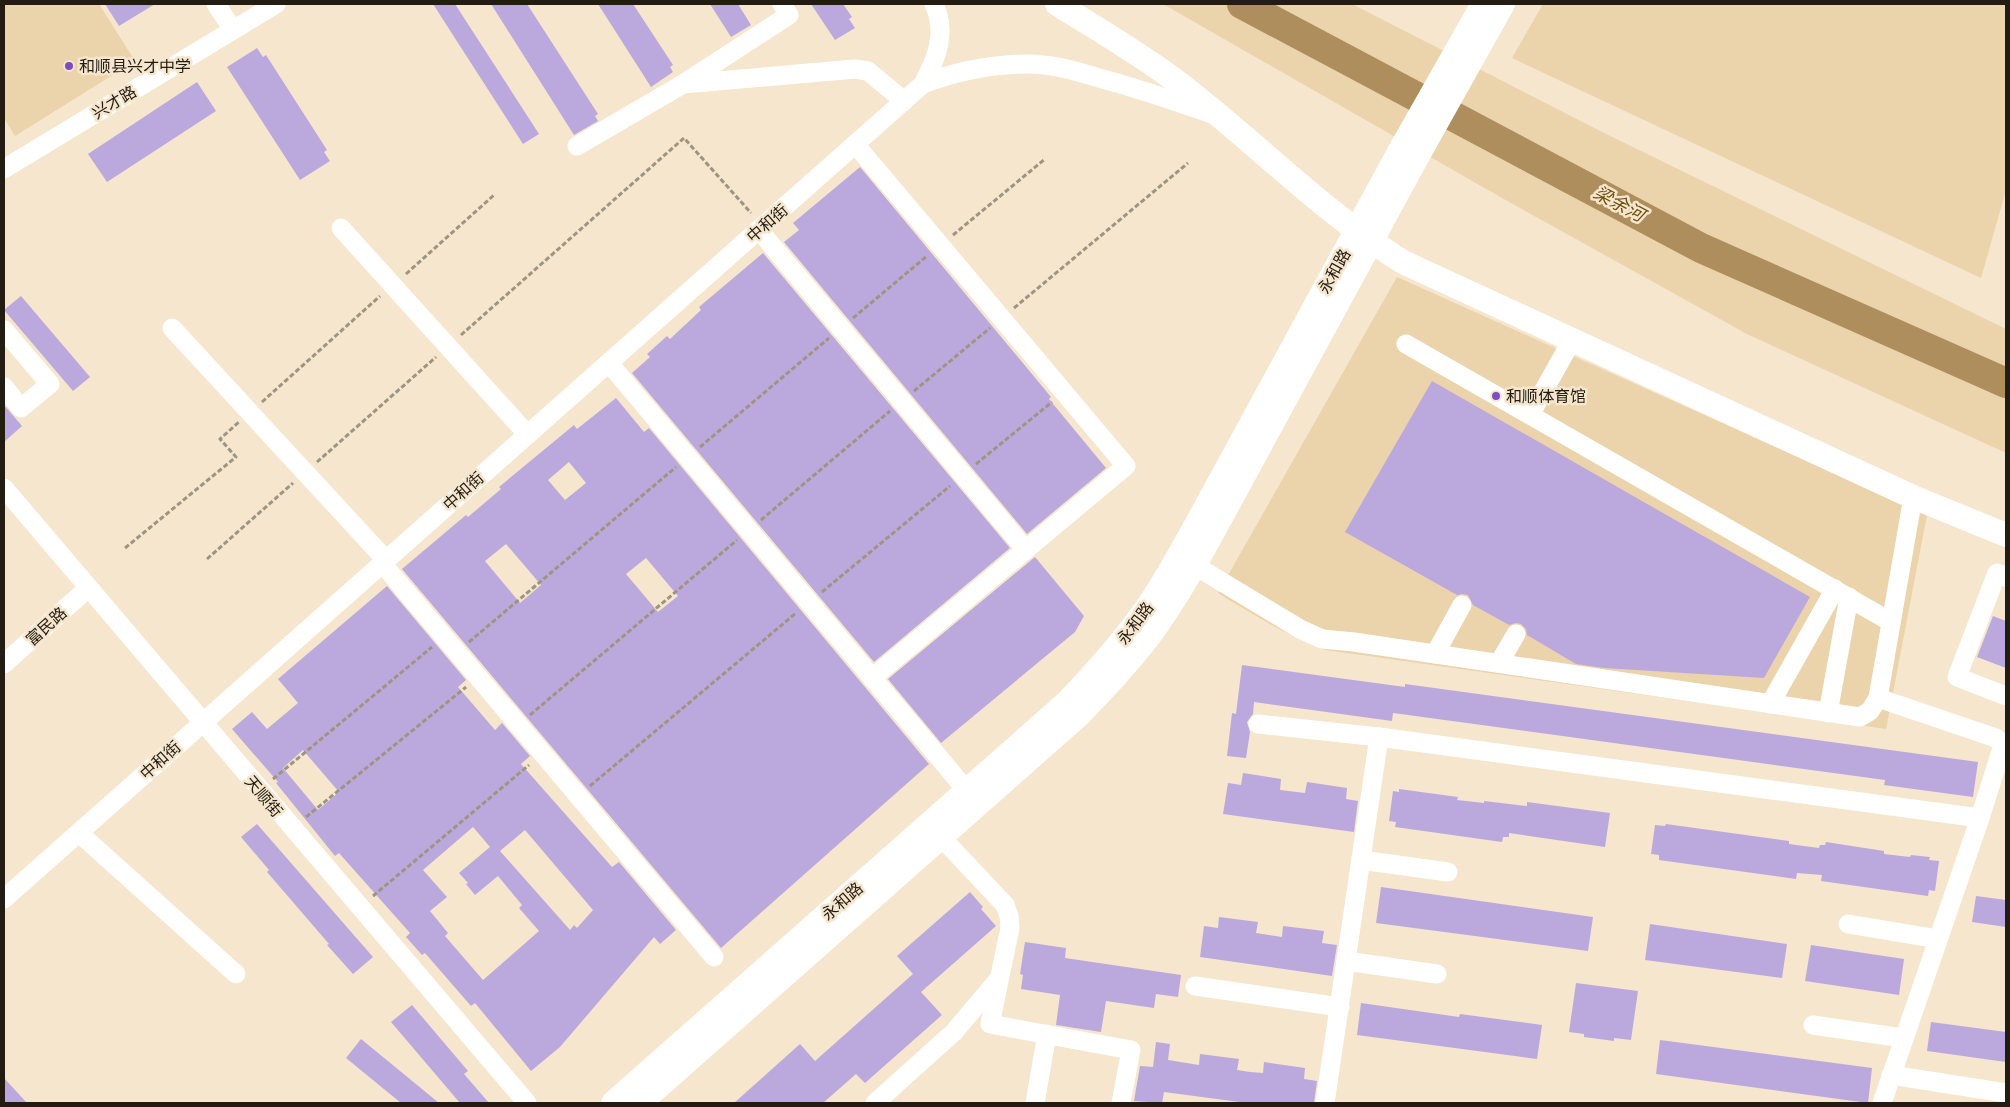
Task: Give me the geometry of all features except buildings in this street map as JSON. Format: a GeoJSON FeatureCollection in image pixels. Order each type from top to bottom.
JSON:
{"type":"FeatureCollection","features":[{"type":"Feature","properties":{"kind":"main road"},"geometry":{"type":"LineString","coordinates":[[1057,4],[1171,77],[1320,202],[1364,236],[1403,262],[1913,497],[2006,534]]}},
{"type":"Feature","properties":{"kind":"main road","name":"永和路"},"geometry":{"type":"LineString","coordinates":[[1468,47],[1482,4]]}},
{"type":"Feature","properties":{"kind":"main road","name":"永和路"},"geometry":{"type":"LineString","coordinates":[[640,1103],[1035,755],[1097,697],[1149,635],[1194,565],[1364,236],[1468,47],[1503,4]]}},
{"type":"Feature","properties":{"kind":"main road","name":"永和路"},"geometry":{"type":"LineString","coordinates":[[613,1103],[1066,703],[1113,652],[1151,602],[1364,236]]}},
{"type":"Feature","properties":{"kind":"street"},"geometry":{"type":"LineString","coordinates":[[216,4],[233,30]]}},
{"type":"Feature","properties":{"kind":"street","name":"兴才路"},"geometry":{"type":"LineString","coordinates":[[4,169],[276,4]]}},
{"type":"Feature","properties":{"kind":"street"},"geometry":{"type":"LineString","coordinates":[[577,146],[683,84],[789,14],[782,4]]}},
{"type":"Feature","properties":{"kind":"street"},"geometry":{"type":"LineString","coordinates":[[923,84],[935,63],[940,43],[940,24],[934,4]]}},
{"type":"Feature","properties":{"kind":"street"},"geometry":{"type":"LineString","coordinates":[[923,84],[953,73],[999,66],[1029,64],[1082,73],[1218,116]]}},
{"type":"Feature","properties":{"kind":"street"},"geometry":{"type":"LineString","coordinates":[[683,84],[856,69],[868,71],[904,101]]}},
{"type":"Feature","properties":{"kind":"street","name":"中和街"},"geometry":{"type":"LineString","coordinates":[[4,899],[923,84]]}},
{"type":"Feature","properties":{"kind":"street"},"geometry":{"type":"LineString","coordinates":[[855,144],[1126,466],[872,678]]}},
{"type":"Feature","properties":{"kind":"street"},"geometry":{"type":"LineString","coordinates":[[341,228],[528,434]]}},
{"type":"Feature","properties":{"kind":"street"},"geometry":{"type":"LineString","coordinates":[[761,228],[841,328],[1026,550]]}},
{"type":"Feature","properties":{"kind":"street"},"geometry":{"type":"LineString","coordinates":[[172,328],[305,472],[384,562],[444,637],[714,957]]}},
{"type":"Feature","properties":{"kind":"street"},"geometry":{"type":"LineString","coordinates":[[4,330],[50,384],[22,408],[4,387]]}},
{"type":"Feature","properties":{"kind":"street"},"geometry":{"type":"LineString","coordinates":[[1530,415],[1572,340]]}},
{"type":"Feature","properties":{"kind":"street"},"geometry":{"type":"LineString","coordinates":[[1406,344],[1891,622]]}},
{"type":"Feature","properties":{"kind":"street"},"geometry":{"type":"LineString","coordinates":[[609,363],[967,791]]}},
{"type":"Feature","properties":{"kind":"street","name":"天顺街"},"geometry":{"type":"LineString","coordinates":[[4,488],[292,829],[527,1103]]}},
{"type":"Feature","properties":{"kind":"street"},"geometry":{"type":"LineString","coordinates":[[1194,565],[1300,629],[1322,639],[1499,663],[1860,717],[1870,711],[1878,698],[1913,497]]}},
{"type":"Feature","properties":{"kind":"street"},"geometry":{"type":"LineString","coordinates":[[2006,577],[1997,573],[1957,677],[2006,696]]}},
{"type":"Feature","properties":{"kind":"street","name":"富民路"},"geometry":{"type":"LineString","coordinates":[[4,664],[88,588]]}},
{"type":"Feature","properties":{"kind":"street"},"geometry":{"type":"LineString","coordinates":[[1770,704],[1842,593]]}},
{"type":"Feature","properties":{"kind":"street"},"geometry":{"type":"LineString","coordinates":[[1828,713],[1842,593]]}},
{"type":"Feature","properties":{"kind":"street"},"geometry":{"type":"LineString","coordinates":[[1434,654],[1462,605]]}},
{"type":"Feature","properties":{"kind":"street"},"geometry":{"type":"LineString","coordinates":[[1499,663],[1516,634]]}},
{"type":"Feature","properties":{"kind":"street"},"geometry":{"type":"LineString","coordinates":[[1878,698],[1996,738],[2003,745],[1980,818],[1882,1103]]}},
{"type":"Feature","properties":{"kind":"street"},"geometry":{"type":"LineString","coordinates":[[1258,724],[1379,737],[1980,818]]}},
{"type":"Feature","properties":{"kind":"street"},"geometry":{"type":"LineString","coordinates":[[1326,1103],[1379,737]]}},
{"type":"Feature","properties":{"kind":"street"},"geometry":{"type":"LineString","coordinates":[[78,832],[236,974]]}},
{"type":"Feature","properties":{"kind":"street"},"geometry":{"type":"LineString","coordinates":[[942,838],[1005,905],[1009,916],[1010,928],[990,1024],[1130,1050],[1122,1103]]}},
{"type":"Feature","properties":{"kind":"street"},"geometry":{"type":"LineString","coordinates":[[1361,860],[1448,872]]}},
{"type":"Feature","properties":{"kind":"street"},"geometry":{"type":"LineString","coordinates":[[1848,924],[1938,938]]}},
{"type":"Feature","properties":{"kind":"street"},"geometry":{"type":"LineString","coordinates":[[1346,962],[1437,974]]}},
{"type":"Feature","properties":{"kind":"street"},"geometry":{"type":"LineString","coordinates":[[875,1103],[954,1032],[1000,978]]}},
{"type":"Feature","properties":{"kind":"street"},"geometry":{"type":"LineString","coordinates":[[1195,986],[1340,1007]]}},
{"type":"Feature","properties":{"kind":"street"},"geometry":{"type":"LineString","coordinates":[[1813,1025],[1903,1038]]}},
{"type":"Feature","properties":{"kind":"street"},"geometry":{"type":"LineString","coordinates":[[1035,1103],[1047,1034]]}},
{"type":"Feature","properties":{"kind":"street"},"geometry":{"type":"LineString","coordinates":[[1891,1075],[2006,1093]]}},
{"type":"Feature","properties":{"kind":"path"},"geometry":{"type":"LineString","coordinates":[[207,559],[684,138],[761,228]]}},
{"type":"Feature","properties":{"kind":"path"},"geometry":{"type":"LineString","coordinates":[[457,652],[1045,158]]}},
{"type":"Feature","properties":{"kind":"path"},"geometry":{"type":"LineString","coordinates":[[518,725],[1188,162]]}},
{"type":"Feature","properties":{"kind":"path"},"geometry":{"type":"LineString","coordinates":[[125,548],[236,457],[220,438],[494,195]]}},
{"type":"Feature","properties":{"kind":"path"},"geometry":{"type":"LineString","coordinates":[[578,796],[809,602],[1064,392]]}},
{"type":"Feature","properties":{"kind":"path"},"geometry":{"type":"LineString","coordinates":[[259,790],[444,637]]}},
{"type":"Feature","properties":{"kind":"path"},"geometry":{"type":"LineString","coordinates":[[292,829],[478,677]]}},
{"type":"Feature","properties":{"kind":"path"},"geometry":{"type":"LineString","coordinates":[[359,907],[542,754]]}},
{"type":"Feature","properties":{"kind":"shaded area","name":"和顺县兴才中学"},"geometry":{"type":"Polygon","coordinates":[[[4,4],[99,4],[135,61],[15,136],[4,118],[4,4]]]}},
{"type":"Feature","properties":{"kind":"shaded area"},"geometry":{"type":"Polygon","coordinates":[[[1163,4],[1352,4],[1602,132],[2006,329],[2006,453],[1747,334],[1502,198],[1163,4]]]}},
{"type":"Feature","properties":{"kind":"shaded area"},"geometry":{"type":"Polygon","coordinates":[[[1543,4],[2006,4],[2006,190],[1981,278],[1512,58],[1543,4]]]}},
{"type":"Feature","properties":{"kind":"shaded area","name":"和顺体育馆"},"geometry":{"type":"Polygon","coordinates":[[[1397,277],[1927,515],[1886,729],[1326,650],[1257,617],[1218,593],[1397,277]]]}},
{"type":"Feature","properties":{"kind":"waterway","name":"梁余河"},"geometry":{"type":"LineString","coordinates":[[1242,4],[1701,248],[2006,383]]}},
{"type":"Feature","properties":{"kind":"place","name":"和顺县兴才中学"},"geometry":{"type":"Point","coordinates":[69,66]}},
{"type":"Feature","properties":{"kind":"place","name":"和顺体育馆"},"geometry":{"type":"Point","coordinates":[1496,396]}}]}
